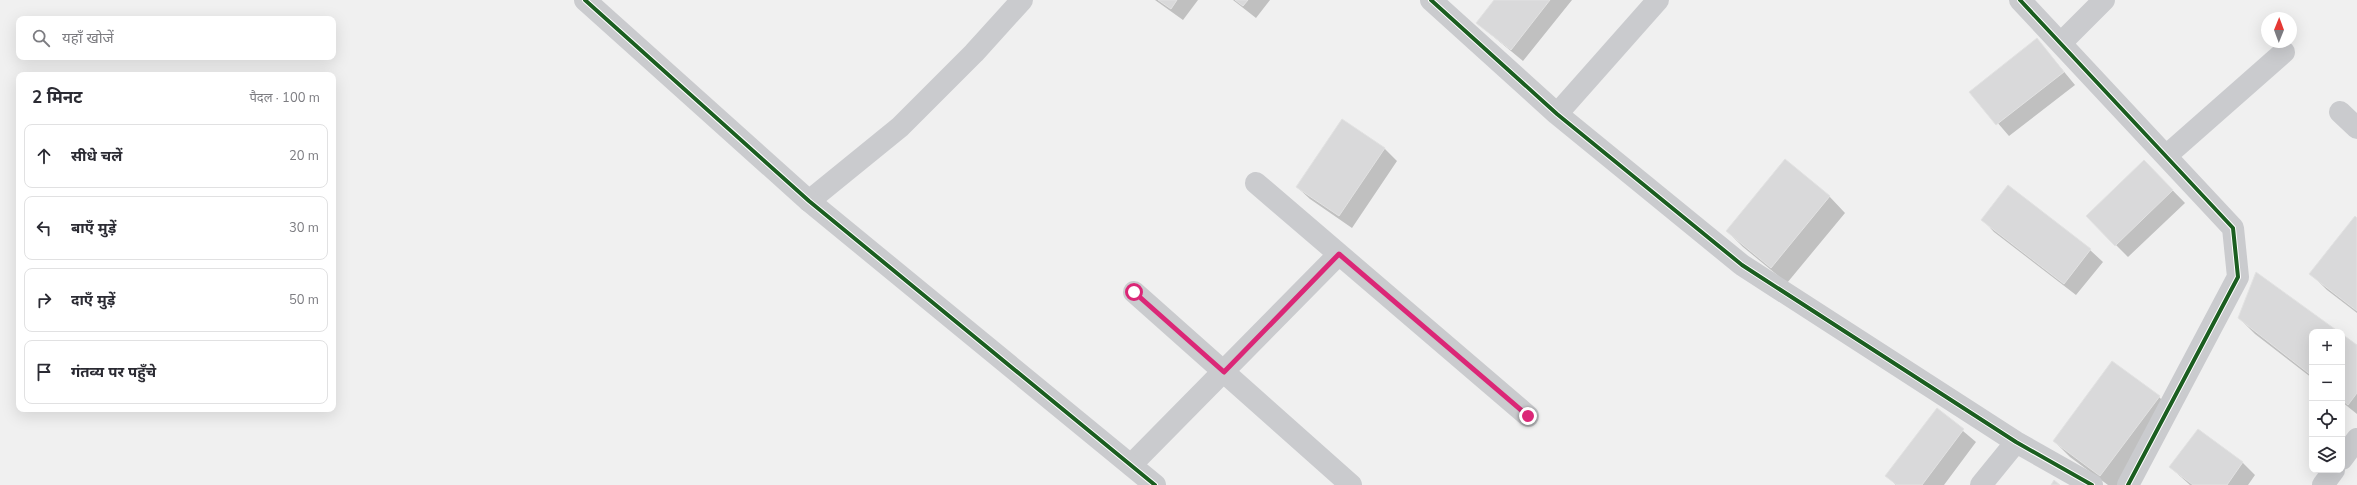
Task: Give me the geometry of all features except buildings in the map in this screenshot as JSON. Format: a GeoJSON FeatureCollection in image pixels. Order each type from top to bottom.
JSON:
{"type":"FeatureCollection","features":[{"type":"Feature","properties":{"kind":"street"},"geometry":{"type":"LineString","coordinates":[[585,0],[809,201],[1155,485]]}},
{"type":"Feature","properties":{"kind":"street"},"geometry":{"type":"LineString","coordinates":[[809,201],[900,127],[974,53],[1022,0]]}},
{"type":"Feature","properties":{"kind":"street"},"geometry":{"type":"LineString","coordinates":[[1431,0],[1557,114],[1742,265],[2016,442],[2092,485]]}},
{"type":"Feature","properties":{"kind":"street"},"geometry":{"type":"LineString","coordinates":[[1557,114],[1658,0]]}},
{"type":"Feature","properties":{"kind":"street"},"geometry":{"type":"LineString","coordinates":[[2020,0],[2233,228],[2238,276],[2128,485]]}},
{"type":"Feature","properties":{"kind":"street"},"geometry":{"type":"LineString","coordinates":[[2061,43],[2104,0]]}},
{"type":"Feature","properties":{"kind":"street"},"geometry":{"type":"LineString","coordinates":[[2166,156],[2284,52]]}},
{"type":"Feature","properties":{"kind":"street"},"geometry":{"type":"LineString","coordinates":[[2340,112],[2357,128]]}},
{"type":"Feature","properties":{"kind":"street"},"geometry":{"type":"LineString","coordinates":[[1256,184],[1528,416]]}},
{"type":"Feature","properties":{"kind":"street"},"geometry":{"type":"LineString","coordinates":[[1131,466],[1339,254]]}},
{"type":"Feature","properties":{"kind":"street"},"geometry":{"type":"LineString","coordinates":[[1134,292],[1351,485]]}},
{"type":"Feature","properties":{"kind":"street"},"geometry":{"type":"LineString","coordinates":[[2345,455],[2357,439]]}},
{"type":"Feature","properties":{"kind":"street"},"geometry":{"type":"LineString","coordinates":[[1981,485],[2016,442]]}},
{"type":"Feature","properties":{"kind":"street"},"geometry":{"type":"LineString","coordinates":[[2323,485],[2332,473]]}},
{"type":"Feature","properties":{"kind":"cycle path"},"geometry":{"type":"LineString","coordinates":[[585,0],[809,201],[1155,485]]}},
{"type":"Feature","properties":{"kind":"cycle path"},"geometry":{"type":"LineString","coordinates":[[1431,0],[1557,114],[1742,265],[2016,442],[2092,485]]}},
{"type":"Feature","properties":{"kind":"cycle path"},"geometry":{"type":"LineString","coordinates":[[2020,0],[2233,228],[2238,277],[2128,485]]}},
{"type":"Feature","properties":{"kind":"route"},"geometry":{"type":"LineString","coordinates":[[1134,292],[1224,372],[1339,254],[1528,416]]}}]}
